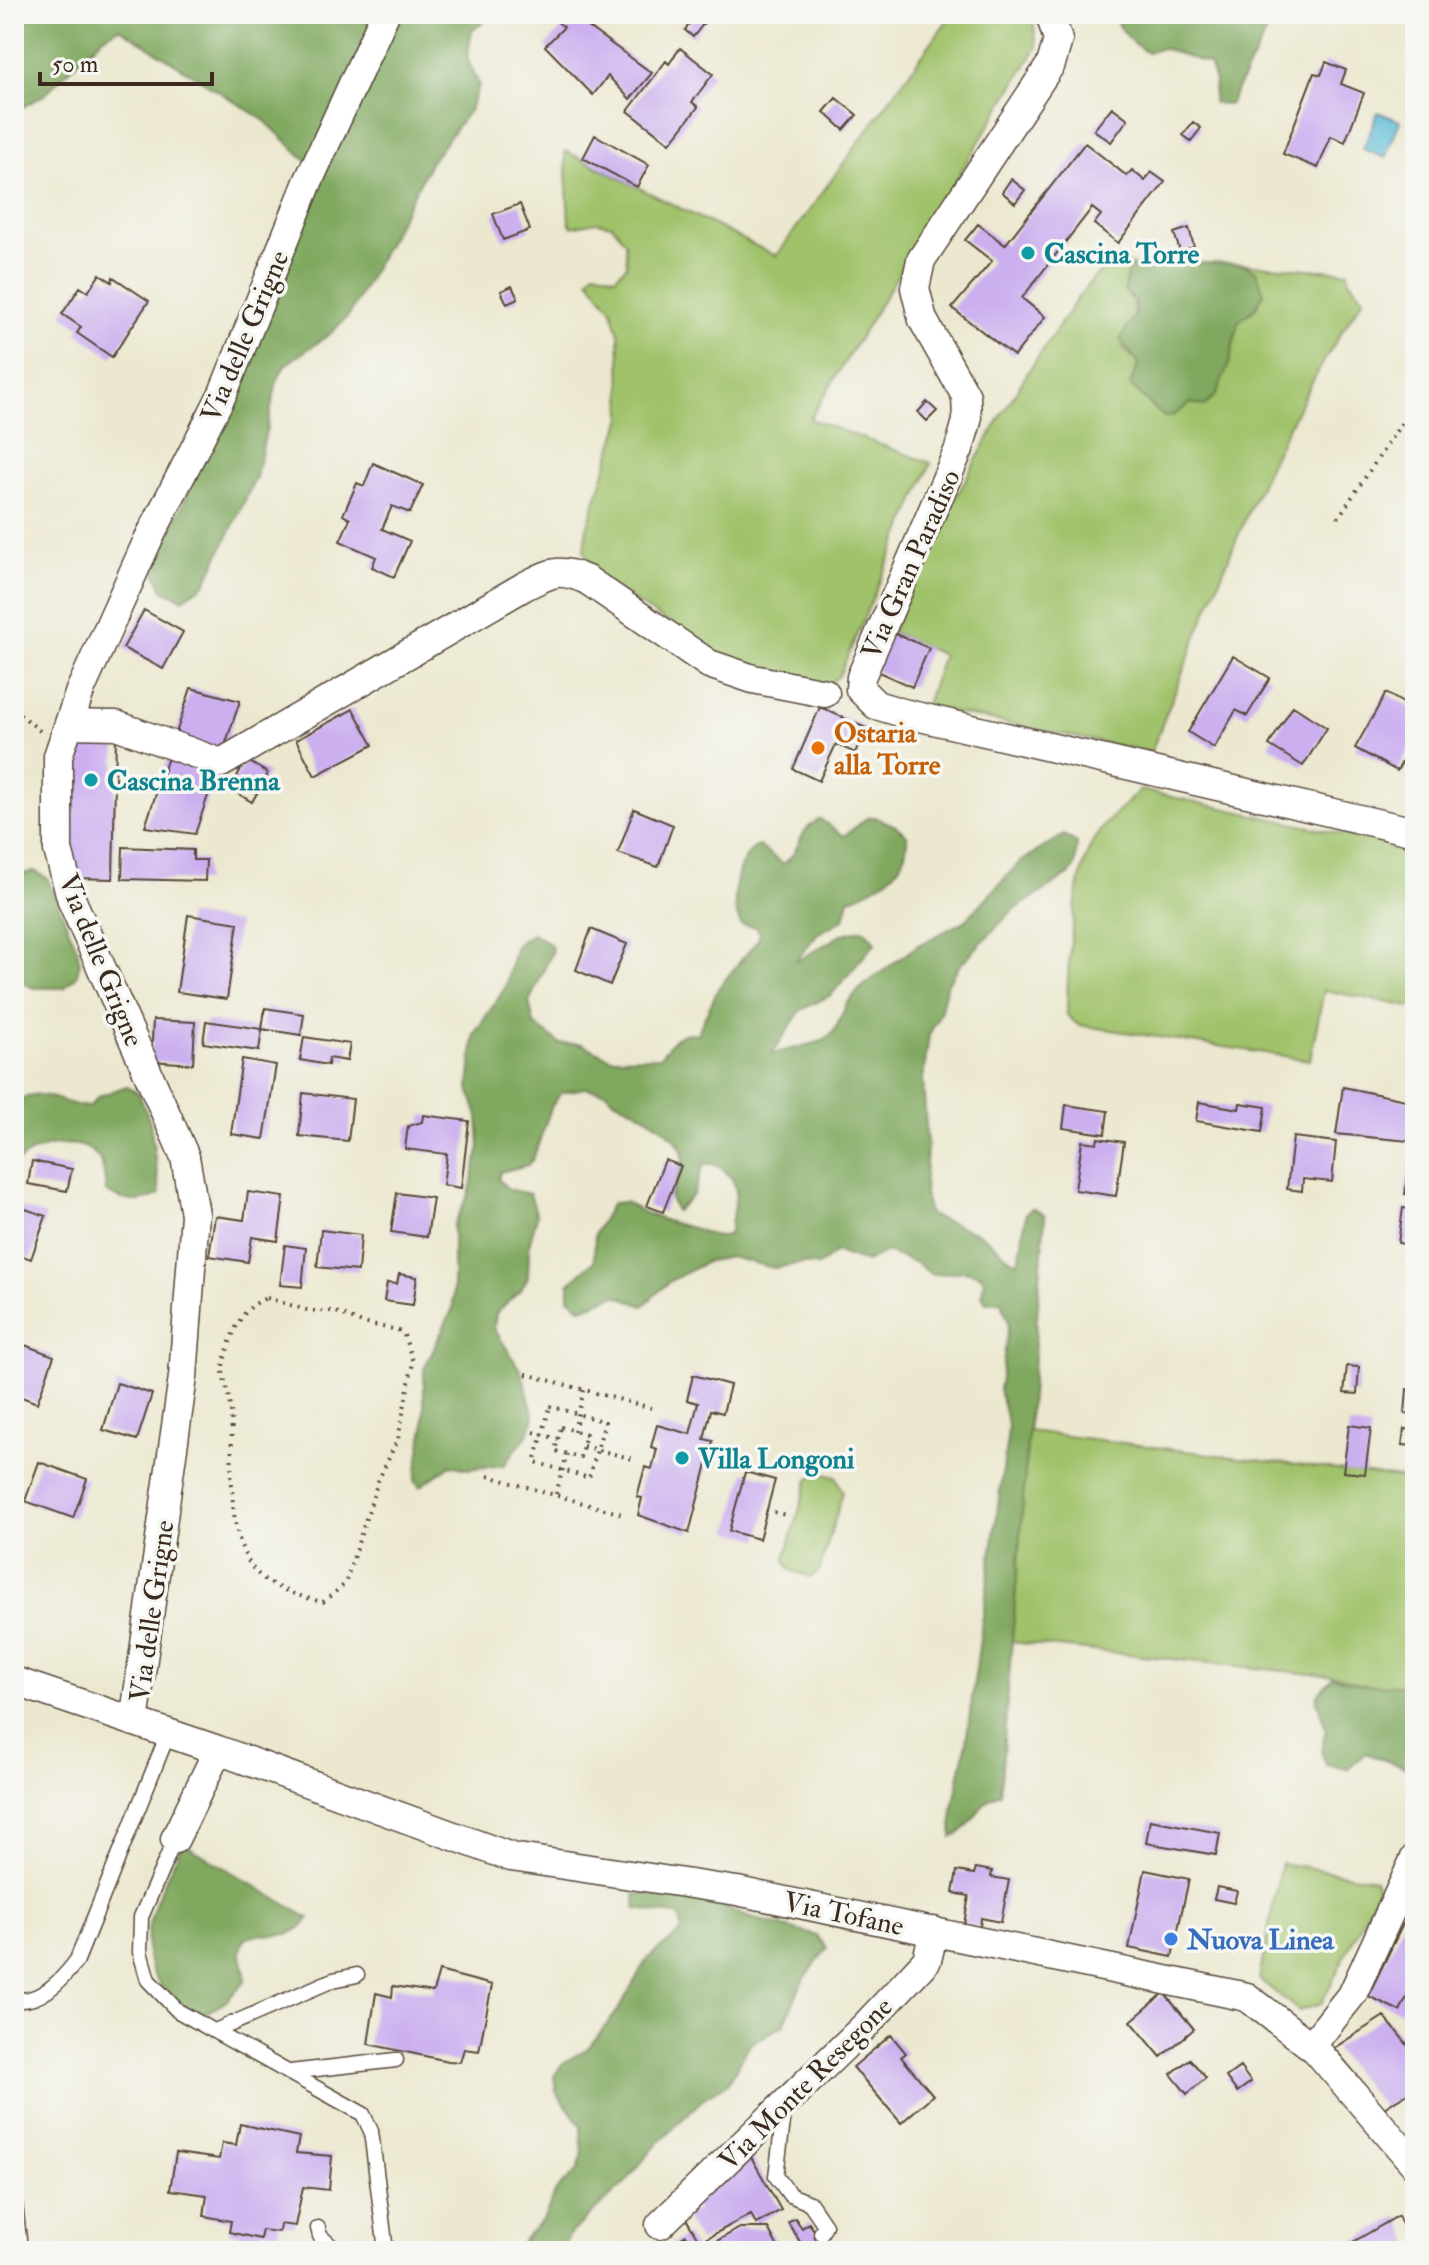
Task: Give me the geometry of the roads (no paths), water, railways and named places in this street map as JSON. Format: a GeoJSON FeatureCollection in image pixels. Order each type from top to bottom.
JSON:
{"type":"FeatureCollection","features":[{"type":"Feature","properties":{"kind":"street","name":"Via delle Grigne"},"geometry":{"type":"LineString","coordinates":[[134,1722],[183,1377],[195,1214],[185,1157],[72,901],[58,850],[65,736],[147,542],[223,393],[308,182],[385,14]]}},
{"type":"Feature","properties":{"kind":"street","name":"Via Gran Paradiso"},"geometry":{"type":"LineString","coordinates":[[1050,14],[1058,40],[1051,64],[921,260],[915,288],[923,320],[966,396],[967,421],[959,449],[861,677],[860,689],[876,705],[903,713],[1415,832]]}},
{"type":"Feature","properties":{"kind":"street"},"geometry":{"type":"LineString","coordinates":[[65,736],[116,725],[221,763],[523,587],[552,573],[566,571],[587,580],[709,664],[753,679],[825,693]]}},
{"type":"Feature","properties":{"kind":"street","name":"Via Tofane"},"geometry":{"type":"LineString","coordinates":[[14,1681],[218,1750],[511,1857],[737,1891],[1247,1997],[1311,2046],[1415,2165]]}},
{"type":"Feature","properties":{"kind":"street"},"geometry":{"type":"LineString","coordinates":[[175,1839],[218,1750]]}},
{"type":"Feature","properties":{"kind":"street"},"geometry":{"type":"LineString","coordinates":[[1311,2046],[1353,1993],[1415,1858]]}},
{"type":"Feature","properties":{"kind":"street","name":"Via Monte Resegone"},"geometry":{"type":"LineString","coordinates":[[660,2225],[927,1960],[934,1931]]}},
{"type":"Feature","properties":{"kind":"lane"},"geometry":{"type":"LineString","coordinates":[[14,1999],[25,2001],[62,1980],[77,1960],[168,1734]]}},
{"type":"Feature","properties":{"kind":"lane"},"geometry":{"type":"LineString","coordinates":[[175,1839],[141,1917],[140,1952],[148,1980],[178,2011],[363,2114],[371,2131],[386,2251]]}},
{"type":"Feature","properties":{"kind":"lane"},"geometry":{"type":"LineString","coordinates":[[215,2031],[333,1980],[357,1975]]}},
{"type":"Feature","properties":{"kind":"lane"},"geometry":{"type":"LineString","coordinates":[[290,2072],[396,2060]]}},
{"type":"Feature","properties":{"kind":"lane"},"geometry":{"type":"LineString","coordinates":[[786,2102],[776,2176],[790,2195],[810,2203],[825,2225],[821,2233]]}},
{"type":"Feature","properties":{"kind":"lane"},"geometry":{"type":"LineString","coordinates":[[14,2195],[19,2239],[15,2251]]}},
{"type":"Feature","properties":{"kind":"lane"},"geometry":{"type":"LineString","coordinates":[[318,2228],[320,2236],[337,2251]]}},
{"type":"Feature","properties":{"kind":"water"},"geometry":{"type":"Polygon","coordinates":[[[1378,112],[1400,121],[1385,158],[1363,149],[1378,112]]]}},
{"type":"Feature","properties":{"kind":"place","name":"Cascina Torre"},"geometry":{"type":"Point","coordinates":[1028,253]}},
{"type":"Feature","properties":{"kind":"place","name":"Ostaria alla Torre"},"geometry":{"type":"Point","coordinates":[818,748]}},
{"type":"Feature","properties":{"kind":"place","name":"Cascina Brenna"},"geometry":{"type":"Point","coordinates":[91,780]}},
{"type":"Feature","properties":{"kind":"place","name":"Villa Longoni"},"geometry":{"type":"Point","coordinates":[682,1458]}},
{"type":"Feature","properties":{"kind":"place","name":"Nuova Linea"},"geometry":{"type":"Point","coordinates":[1171,1939]}}]}
